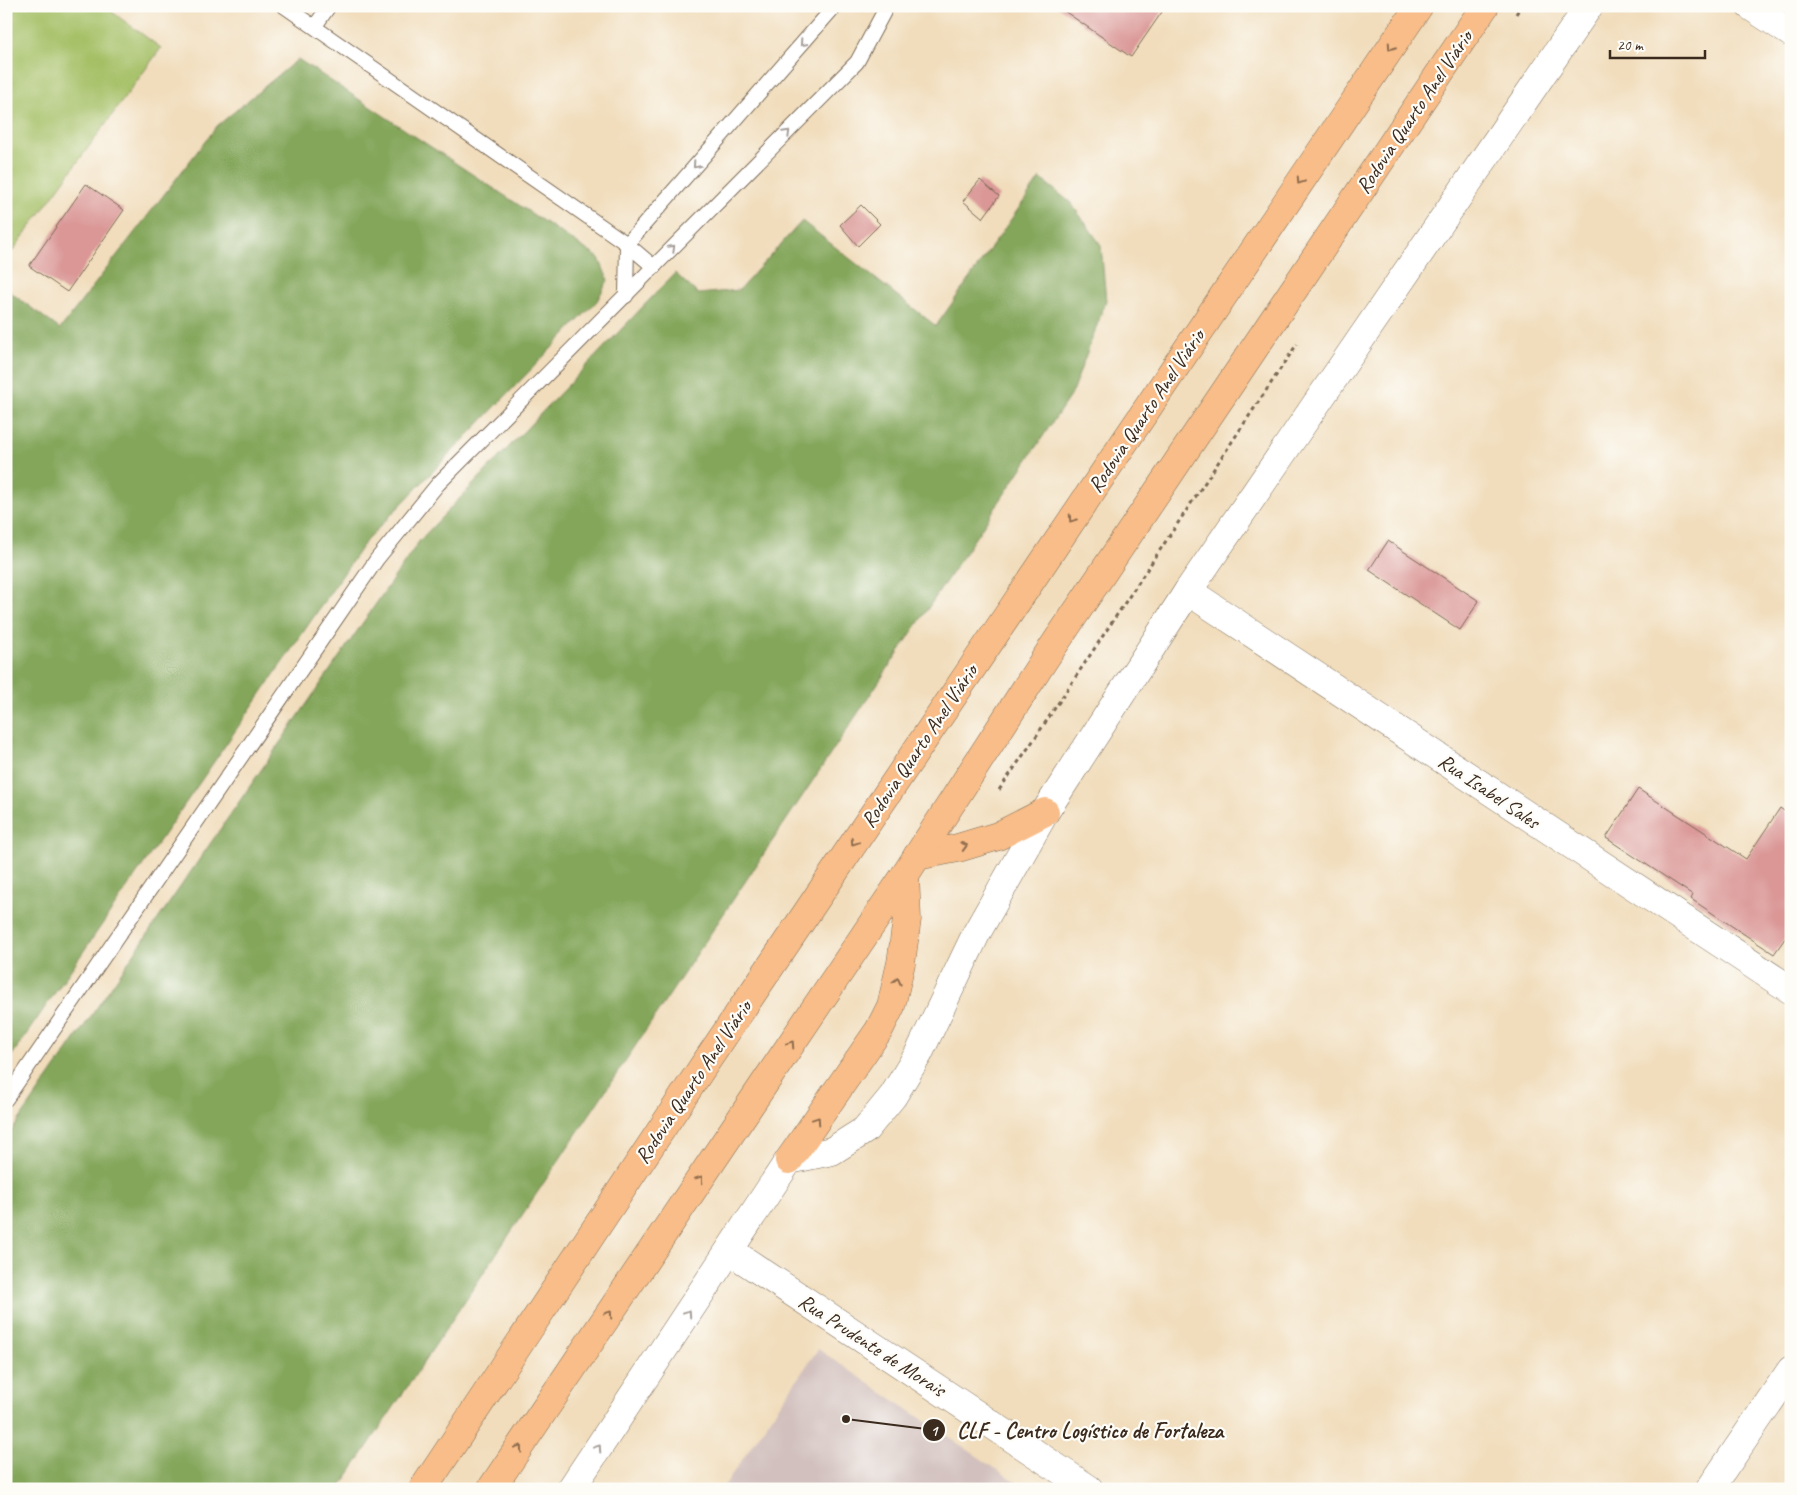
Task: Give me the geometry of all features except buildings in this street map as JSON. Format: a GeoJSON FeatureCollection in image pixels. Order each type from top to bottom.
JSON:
{"type":"FeatureCollection","features":[{"type":"Feature","properties":{"kind":"highway","name":"Rodovia Quarto Anel Viário"},"geometry":{"type":"LineString","coordinates":[[424,1489],[704,1065],[1418,6]]}},
{"type":"Feature","properties":{"kind":"highway","name":"Rodovia Quarto Anel Viário"},"geometry":{"type":"LineString","coordinates":[[491,1489],[911,865],[1044,660],[1485,6]]}},
{"type":"Feature","properties":{"kind":"highway"},"geometry":{"type":"LineString","coordinates":[[789,1160],[879,1030],[891,1006],[902,963],[911,865],[998,836],[1045,812]]}},
{"type":"Feature","properties":{"kind":"street"},"geometry":{"type":"LineString","coordinates":[[571,1489],[789,1160],[832,1151],[866,1130],[893,1096],[919,1054],[976,934],[1045,812],[1188,591],[1589,6]]}},
{"type":"Feature","properties":{"kind":"street"},"geometry":{"type":"LineString","coordinates":[[1750,6],[1791,33]]}},
{"type":"Feature","properties":{"kind":"street","name":"Rua Isabel Sales"},"geometry":{"type":"LineString","coordinates":[[1188,591],[1791,990]]}},
{"type":"Feature","properties":{"kind":"street","name":"Rua Prudente de Morais"},"geometry":{"type":"LineString","coordinates":[[730,1251],[1089,1489]]}},
{"type":"Feature","properties":{"kind":"street"},"geometry":{"type":"LineString","coordinates":[[1710,1489],[1791,1370]]}},
{"type":"Feature","properties":{"kind":"lane"},"geometry":{"type":"LineString","coordinates":[[284,6],[627,244],[654,267]]}},
{"type":"Feature","properties":{"kind":"lane"},"geometry":{"type":"LineString","coordinates":[[315,26],[329,6]]}},
{"type":"Feature","properties":{"kind":"lane"},"geometry":{"type":"LineString","coordinates":[[626,296],[627,244],[835,6]]}},
{"type":"Feature","properties":{"kind":"lane"},"geometry":{"type":"LineString","coordinates":[[6,1099],[377,559],[438,484],[857,62],[887,6]]}},
{"type":"Feature","properties":{"kind":"shaded area"},"geometry":{"type":"Polygon","coordinates":[[[818,1349],[1026,1489],[722,1489],[818,1349]]]}},
{"type":"Feature","properties":{"kind":"green space"},"geometry":{"type":"Polygon","coordinates":[[[6,6],[104,6],[161,48],[6,260],[6,6]]]}},
{"type":"Feature","properties":{"kind":"green space"},"geometry":{"type":"Polygon","coordinates":[[[298,59],[599,258],[608,280],[597,301],[366,541],[6,1064],[6,289],[60,329],[217,126],[298,59]]]}},
{"type":"Feature","properties":{"kind":"green space"},"geometry":{"type":"Polygon","coordinates":[[[1040,178],[1071,203],[1101,245],[1106,301],[1072,393],[339,1489],[6,1489],[6,1139],[420,540],[675,273],[698,294],[739,290],[802,221],[936,326],[1040,178]]]}},
{"type":"Feature","properties":{"kind":"place","name":"CLF - Centro Logístico de Fortaleza"},"geometry":{"type":"Point","coordinates":[846,1419]}}]}
